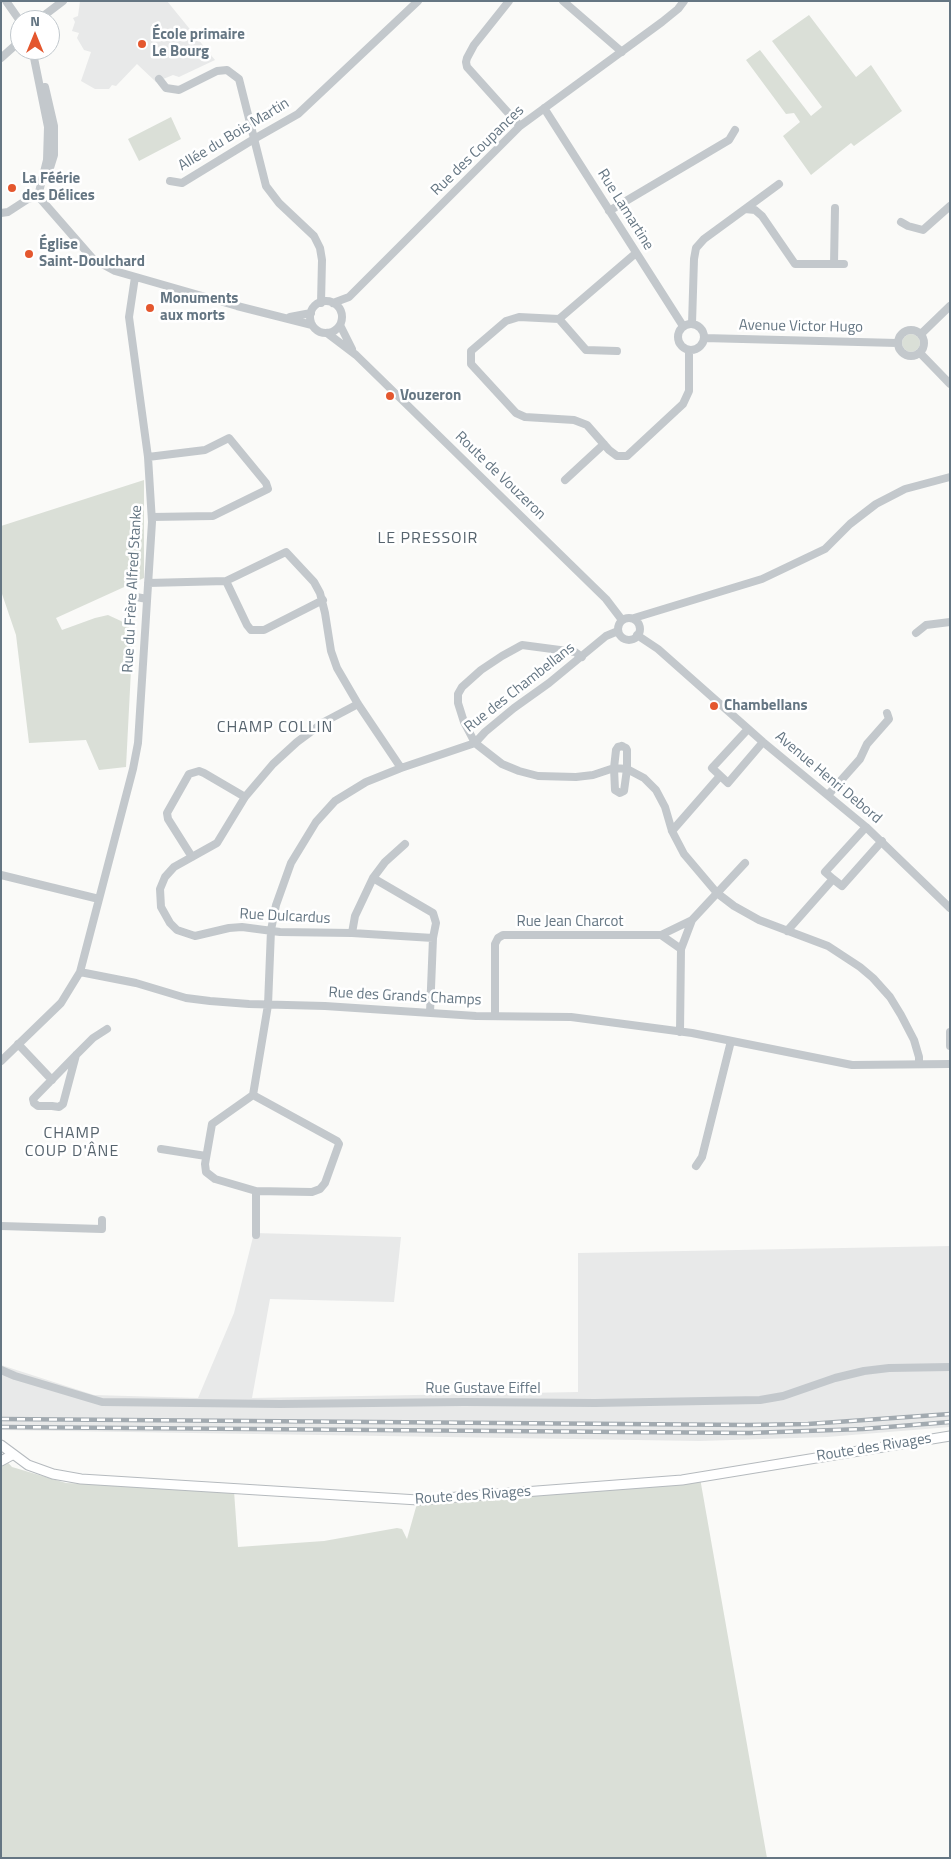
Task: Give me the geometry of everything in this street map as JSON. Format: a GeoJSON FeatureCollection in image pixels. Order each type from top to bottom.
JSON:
{"type":"FeatureCollection","features":[{"type":"Feature","properties":{"kind":"main road","name":"Route des Rivages"},"geometry":{"type":"LineString","coordinates":[[1,1445],[28,1465],[53,1474],[81,1479],[418,1500],[691,1479],[950,1436]]}},
{"type":"Feature","properties":{"kind":"main road"},"geometry":{"type":"LineString","coordinates":[[1,1461],[12,1455]]}},
{"type":"Feature","properties":{"kind":"street"},"geometry":{"type":"LineString","coordinates":[[51,10],[63,1]]}},
{"type":"Feature","properties":{"kind":"street","name":"Allée du Bois Martin"},"geometry":{"type":"LineString","coordinates":[[170,181],[182,183],[254,138],[298,114],[418,1]]}},
{"type":"Feature","properties":{"kind":"street"},"geometry":{"type":"LineString","coordinates":[[509,1],[474,45],[466,62],[467,67],[520,126]]}},
{"type":"Feature","properties":{"kind":"street"},"geometry":{"type":"LineString","coordinates":[[563,1],[622,52]]}},
{"type":"Feature","properties":{"kind":"street","name":"Rue des Coupances"},"geometry":{"type":"LineString","coordinates":[[342,316],[349,297],[520,126],[622,52],[658,23],[662,22],[678,9],[684,1]]}},
{"type":"Feature","properties":{"kind":"street"},"geometry":{"type":"LineString","coordinates":[[36,60],[48,98],[51,127],[47,160],[38,196]]}},
{"type":"Feature","properties":{"kind":"street"},"geometry":{"type":"LineString","coordinates":[[159,79],[166,88],[179,90],[216,71],[227,70],[239,80],[263,179],[279,203],[318,242],[322,260],[321,303]]}},
{"type":"Feature","properties":{"kind":"street","name":"Rue Lamartine"},"geometry":{"type":"LineString","coordinates":[[544,108],[636,253],[688,325]]}},
{"type":"Feature","properties":{"kind":"street"},"geometry":{"type":"LineString","coordinates":[[609,211],[729,140],[735,130]]}},
{"type":"Feature","properties":{"kind":"street"},"geometry":{"type":"LineString","coordinates":[[688,325],[696,248],[704,239],[779,184]]}},
{"type":"Feature","properties":{"kind":"street"},"geometry":{"type":"LineString","coordinates":[[1,213],[8,212],[28,199],[38,196]]}},
{"type":"Feature","properties":{"kind":"street"},"geometry":{"type":"LineString","coordinates":[[38,196],[93,259],[115,271],[237,306],[312,325],[318,331],[327,333],[332,332],[340,325],[342,316],[339,308],[333,303],[321,303],[313,308],[311,313],[312,325]]}},
{"type":"Feature","properties":{"kind":"street"},"geometry":{"type":"LineString","coordinates":[[901,222],[923,230],[950,206]]}},
{"type":"Feature","properties":{"kind":"street"},"geometry":{"type":"LineString","coordinates":[[834,264],[835,208]]}},
{"type":"Feature","properties":{"kind":"street"},"geometry":{"type":"LineString","coordinates":[[746,209],[755,210],[762,216],[795,264],[844,264]]}},
{"type":"Feature","properties":{"kind":"street"},"geometry":{"type":"LineString","coordinates":[[636,253],[559,319],[519,317],[506,321],[471,351],[471,364],[516,413],[525,417],[574,420],[587,425],[617,456],[627,456],[683,404],[689,391],[689,350]]}},
{"type":"Feature","properties":{"kind":"street","name":"Rue du Frère Alfred Stanke"},"geometry":{"type":"LineString","coordinates":[[1,1061],[61,1003],[80,972],[133,769],[138,743],[152,517],[148,457],[129,317],[135,277]]}},
{"type":"Feature","properties":{"kind":"street","name":"Rue des Coupances"},"geometry":{"type":"LineString","coordinates":[[333,303],[349,297]]}},
{"type":"Feature","properties":{"kind":"street"},"geometry":{"type":"LineString","coordinates":[[920,334],[950,306]]}},
{"type":"Feature","properties":{"kind":"street"},"geometry":{"type":"LineString","coordinates":[[288,318],[311,313]]}},
{"type":"Feature","properties":{"kind":"street"},"geometry":{"type":"LineString","coordinates":[[559,319],[586,350],[617,351]]}},
{"type":"Feature","properties":{"kind":"street"},"geometry":{"type":"LineString","coordinates":[[696,324],[702,330],[704,338],[701,346],[689,350],[681,346],[678,338],[680,329],[696,324]]}},
{"type":"Feature","properties":{"kind":"street","name":"Route de Vouzeron"},"geometry":{"type":"LineString","coordinates":[[340,325],[356,355]]}},
{"type":"Feature","properties":{"kind":"street"},"geometry":{"type":"LineString","coordinates":[[907,330],[914,330],[920,334],[924,341],[920,353],[913,356],[905,355],[899,350],[897,343],[900,335],[907,330]]}},
{"type":"Feature","properties":{"kind":"street","name":"Route de Vouzeron"},"geometry":{"type":"LineString","coordinates":[[327,333],[356,355],[606,599],[622,620]]}},
{"type":"Feature","properties":{"kind":"street","name":"Avenue Victor Hugo"},"geometry":{"type":"LineString","coordinates":[[704,338],[897,343]]}},
{"type":"Feature","properties":{"kind":"street"},"geometry":{"type":"LineString","coordinates":[[920,353],[950,384]]}},
{"type":"Feature","properties":{"kind":"street"},"geometry":{"type":"LineString","coordinates":[[148,457],[205,450],[230,438],[266,483],[268,489],[213,516],[152,517]]}},
{"type":"Feature","properties":{"kind":"street"},"geometry":{"type":"LineString","coordinates":[[565,480],[604,444]]}},
{"type":"Feature","properties":{"kind":"street"},"geometry":{"type":"LineString","coordinates":[[634,618],[639,623],[640,629],[633,639],[626,640],[621,637],[618,631],[618,624],[622,620],[634,618],[762,578],[825,549],[850,524],[874,505],[905,490],[950,477]]}},
{"type":"Feature","properties":{"kind":"street"},"geometry":{"type":"LineString","coordinates":[[148,583],[226,581],[286,552],[314,582],[323,600],[337,668],[358,704],[402,768]]}},
{"type":"Feature","properties":{"kind":"street"},"geometry":{"type":"LineString","coordinates":[[226,581],[251,630],[264,630],[323,600]]}},
{"type":"Feature","properties":{"kind":"street"},"geometry":{"type":"LineString","coordinates":[[131,596],[147,599]]}},
{"type":"Feature","properties":{"kind":"street"},"geometry":{"type":"LineString","coordinates":[[916,633],[926,625],[950,622]]}},
{"type":"Feature","properties":{"kind":"street","name":"Rue des Chambellans"},"geometry":{"type":"LineString","coordinates":[[253,1095],[268,1004],[271,930],[276,905],[291,863],[316,822],[335,801],[351,790],[402,768],[475,743],[485,732],[514,708],[582,657],[606,636],[618,631]]}},
{"type":"Feature","properties":{"kind":"street","name":"Avenue Henri Debord"},"geometry":{"type":"LineString","coordinates":[[637,635],[658,649],[763,742],[866,827],[950,908]]}},
{"type":"Feature","properties":{"kind":"street"},"geometry":{"type":"LineString","coordinates":[[582,657],[575,652],[522,645],[481,670],[462,687],[458,694],[458,703],[464,722],[475,743],[502,764],[538,776],[576,777],[593,775],[614,768],[627,769],[644,778],[656,790],[665,807],[672,831],[684,854],[717,893],[734,906],[759,920],[828,946],[845,956],[873,978],[890,997],[901,1015],[914,1040],[919,1064]]}},
{"type":"Feature","properties":{"kind":"street","name":"Rue Dulcardus"},"geometry":{"type":"LineString","coordinates":[[358,704],[324,722],[297,742],[273,764],[245,797],[217,842],[174,867],[165,877],[160,889],[162,908],[170,923],[185,934],[195,936],[242,927],[433,938]]}},
{"type":"Feature","properties":{"kind":"street"},"geometry":{"type":"LineString","coordinates":[[828,795],[860,760],[867,744],[890,720],[887,713]]}},
{"type":"Feature","properties":{"kind":"street"},"geometry":{"type":"LineString","coordinates":[[748,729],[712,768],[728,783],[763,742]]}},
{"type":"Feature","properties":{"kind":"street"},"geometry":{"type":"LineString","coordinates":[[622,746],[627,750],[627,769],[624,791],[620,794],[615,790],[614,768],[616,750],[622,746]]}},
{"type":"Feature","properties":{"kind":"street"},"geometry":{"type":"LineString","coordinates":[[192,857],[168,818],[167,813],[189,774],[199,771],[204,773],[245,797]]}},
{"type":"Feature","properties":{"kind":"street"},"geometry":{"type":"LineString","coordinates":[[672,831],[720,776]]}},
{"type":"Feature","properties":{"kind":"street"},"geometry":{"type":"LineString","coordinates":[[866,827],[825,872],[842,886],[882,841]]}},
{"type":"Feature","properties":{"kind":"street"},"geometry":{"type":"LineString","coordinates":[[352,933],[354,916],[373,878],[385,862],[405,844]]}},
{"type":"Feature","properties":{"kind":"street","name":"Rue Jean Charcot"},"geometry":{"type":"LineString","coordinates":[[495,1015],[495,944],[498,938],[503,935],[661,935],[692,920],[745,863]]}},
{"type":"Feature","properties":{"kind":"street"},"geometry":{"type":"LineString","coordinates":[[1,875],[100,899]]}},
{"type":"Feature","properties":{"kind":"street"},"geometry":{"type":"LineString","coordinates":[[373,878],[433,914],[436,923],[433,938],[430,1013]]}},
{"type":"Feature","properties":{"kind":"street"},"geometry":{"type":"LineString","coordinates":[[787,931],[833,879]]}},
{"type":"Feature","properties":{"kind":"street","name":"Rue Jean Charcot"},"geometry":{"type":"LineString","coordinates":[[680,1032],[681,949],[692,920]]}},
{"type":"Feature","properties":{"kind":"street"},"geometry":{"type":"LineString","coordinates":[[661,935],[681,949]]}},
{"type":"Feature","properties":{"kind":"street","name":"Rue des Grands Champs"},"geometry":{"type":"LineString","coordinates":[[80,972],[136,983],[186,998],[234,1004],[571,1017],[680,1032],[852,1065],[950,1064]]}},
{"type":"Feature","properties":{"kind":"street"},"geometry":{"type":"LineString","coordinates":[[76,1055],[62,1104],[59,1106],[38,1106],[34,1103],[34,1099],[76,1055],[107,1029]]}},
{"type":"Feature","properties":{"kind":"street"},"geometry":{"type":"LineString","coordinates":[[950,1032],[950,1046]]}},
{"type":"Feature","properties":{"kind":"street"},"geometry":{"type":"LineString","coordinates":[[696,1166],[702,1157],[731,1041]]}},
{"type":"Feature","properties":{"kind":"street"},"geometry":{"type":"LineString","coordinates":[[18,1044],[52,1080]]}},
{"type":"Feature","properties":{"kind":"street"},"geometry":{"type":"LineString","coordinates":[[64,1068],[70,1070],[71,1074]]}},
{"type":"Feature","properties":{"kind":"street"},"geometry":{"type":"LineString","coordinates":[[253,1095],[337,1141],[339,1144],[325,1183],[320,1190],[312,1192],[256,1191],[215,1179],[208,1175],[205,1169],[206,1156],[212,1124],[253,1095]]}},
{"type":"Feature","properties":{"kind":"street"},"geometry":{"type":"LineString","coordinates":[[161,1149],[206,1156]]}},
{"type":"Feature","properties":{"kind":"street"},"geometry":{"type":"LineString","coordinates":[[256,1191],[256,1235]]}},
{"type":"Feature","properties":{"kind":"street"},"geometry":{"type":"LineString","coordinates":[[1,1226],[102,1228],[102,1220]]}},
{"type":"Feature","properties":{"kind":"street","name":"Rue Gustave Eiffel"},"geometry":{"type":"LineString","coordinates":[[1,1370],[102,1402],[595,1404],[760,1400],[783,1396],[835,1378],[864,1371],[889,1368],[950,1366]]}},
{"type":"Feature","properties":{"kind":"street","name":"Rue Gustave Eiffel"},"geometry":{"type":"LineString","coordinates":[[1,1376],[15,1376]]}},
{"type":"Feature","properties":{"kind":"shaded area","name":"École primaire Le Bourg"},"geometry":{"type":"Polygon","coordinates":[[[80,1],[167,1],[215,60],[179,77],[173,75],[156,82],[137,64],[116,86],[112,85],[109,89],[95,89],[81,81],[91,52],[84,50],[77,38],[79,33],[72,31],[75,22],[73,18],[78,16],[80,1]]]}},
{"type":"Feature","properties":{"kind":"shaded area"},"geometry":{"type":"Polygon","coordinates":[[[809,15],[856,77],[871,65],[902,111],[854,146],[851,143],[811,175],[783,136],[800,122],[794,113],[786,114],[746,60],[760,50],[811,116],[822,107],[772,41],[809,15]]]}},
{"type":"Feature","properties":{"kind":"shaded area"},"geometry":{"type":"Polygon","coordinates":[[[171,117],[181,139],[139,161],[128,139],[171,117]]]}},
{"type":"Feature","properties":{"kind":"shaded area"},"geometry":{"type":"Polygon","coordinates":[[[911,334],[917,337],[920,343],[917,349],[911,352],[905,349],[902,343],[905,337],[911,334]]]}},
{"type":"Feature","properties":{"kind":"shaded area"},"geometry":{"type":"Polygon","coordinates":[[[144,480],[144,578],[56,618],[62,630],[108,615],[121,621],[133,631],[126,767],[99,770],[86,740],[29,743],[16,635],[1,591],[1,526],[144,480]]]}},
{"type":"Feature","properties":{"kind":"shaded area"},"geometry":{"type":"Polygon","coordinates":[[[254,1233],[401,1237],[394,1302],[270,1299],[252,1398],[578,1392],[578,1253],[950,1246],[950,1427],[827,1437],[700,1441],[1,1430],[1,1365],[94,1395],[198,1398],[234,1313],[254,1233]]]}},
{"type":"Feature","properties":{"kind":"shaded area"},"geometry":{"type":"Polygon","coordinates":[[[1,1455],[12,1467],[66,1483],[234,1491],[238,1547],[324,1541],[397,1528],[402,1529],[407,1539],[418,1500],[700,1478],[767,1858],[1,1858],[1,1455]]]}},
{"type":"Feature","properties":{"kind":"railway"},"geometry":{"type":"LineString","coordinates":[[1,1419],[748,1425],[808,1424],[950,1414]]}},
{"type":"Feature","properties":{"kind":"railway"},"geometry":{"type":"LineString","coordinates":[[1,1427],[749,1433],[863,1429],[950,1422]]}},
{"type":"Feature","properties":{"kind":"place","name":"École primaire Le Bourg"},"geometry":{"type":"Point","coordinates":[142,44]}},
{"type":"Feature","properties":{"kind":"place","name":"La Féérie des Délices"},"geometry":{"type":"Point","coordinates":[12,188]}},
{"type":"Feature","properties":{"kind":"place","name":"Église Saint-Doulchard"},"geometry":{"type":"Point","coordinates":[29,254]}},
{"type":"Feature","properties":{"kind":"place","name":"Monuments aux morts"},"geometry":{"type":"Point","coordinates":[150,308]}},
{"type":"Feature","properties":{"kind":"place","name":"Vouzeron"},"geometry":{"type":"Point","coordinates":[390,396]}},
{"type":"Feature","properties":{"kind":"place","name":"Chambellans"},"geometry":{"type":"Point","coordinates":[714,706]}},
{"type":"Feature","properties":{"kind":"district","name":"LE PRESSOIR"},"geometry":{"type":"Point","coordinates":[428,539]}},
{"type":"Feature","properties":{"kind":"district","name":"CHAMP COLLIN"},"geometry":{"type":"Point","coordinates":[275,728]}},
{"type":"Feature","properties":{"kind":"district","name":"CHAMP COUP D'ÂNE"},"geometry":{"type":"Point","coordinates":[72,1143]}}]}
